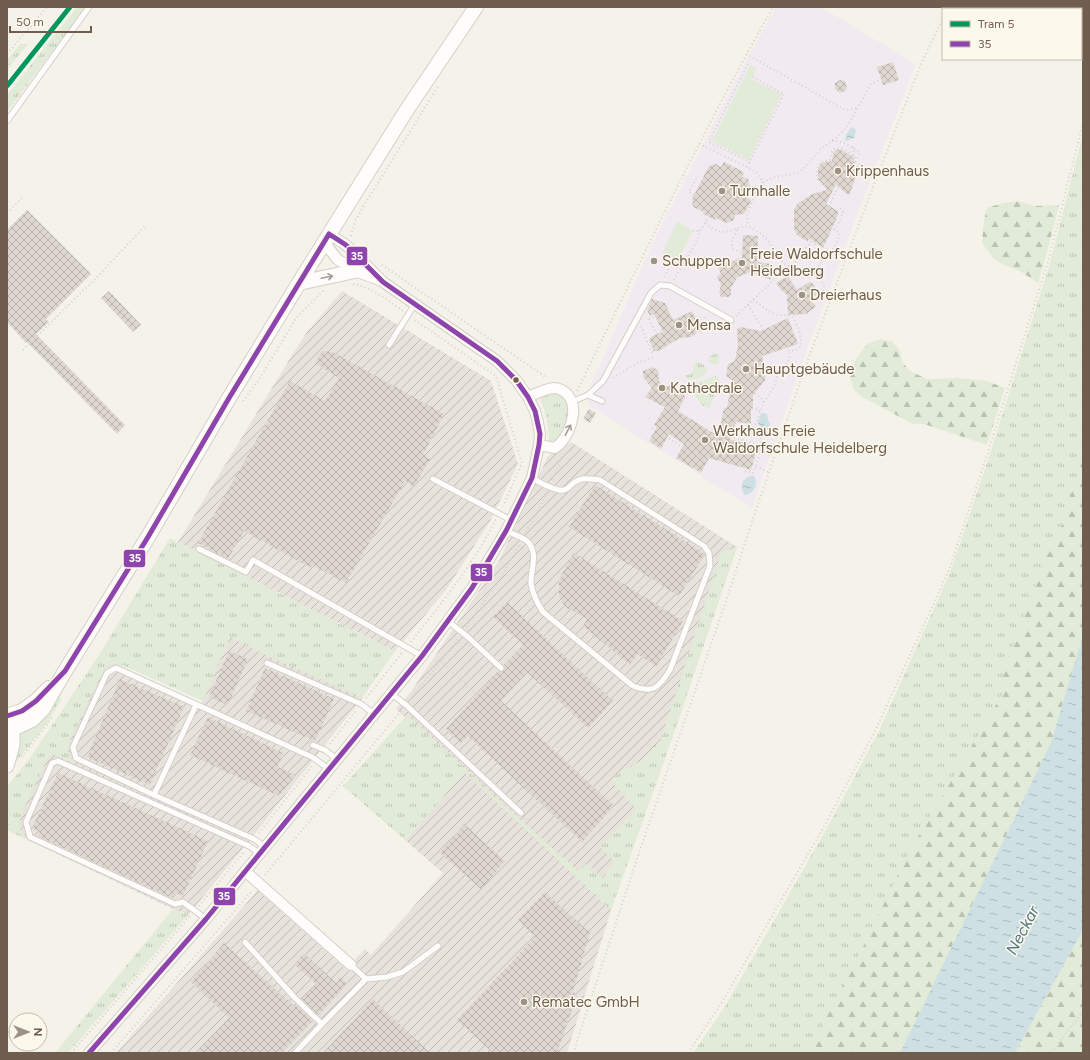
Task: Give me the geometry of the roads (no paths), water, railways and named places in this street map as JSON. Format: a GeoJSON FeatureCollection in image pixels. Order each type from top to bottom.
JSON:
{"type":"FeatureCollection","features":[{"type":"Feature","properties":{"kind":"main road"},"geometry":{"type":"LineString","coordinates":[[9,726],[32,720],[43,709],[64,671],[148,537],[229,398],[299,283],[406,111],[476,7]]}},
{"type":"Feature","properties":{"kind":"main road"},"geometry":{"type":"LineString","coordinates":[[299,283],[355,271]]}},
{"type":"Feature","properties":{"kind":"main road"},"geometry":{"type":"LineString","coordinates":[[7,716],[22,711],[36,701],[64,671]]}},
{"type":"Feature","properties":{"kind":"street"},"geometry":{"type":"LineString","coordinates":[[327,238],[337,259],[355,271],[383,282]]}},
{"type":"Feature","properties":{"kind":"street"},"geometry":{"type":"LineString","coordinates":[[89,1053],[206,920],[244,871],[422,656],[472,588],[512,520],[532,478],[540,434],[535,411],[528,397],[516,380],[497,361],[383,282],[350,250],[327,238]]}},
{"type":"Feature","properties":{"kind":"street"},"geometry":{"type":"LineString","coordinates":[[528,397],[550,388],[557,388],[574,400],[573,419],[559,445],[555,448],[539,445]]}},
{"type":"Feature","properties":{"kind":"street"},"geometry":{"type":"LineString","coordinates":[[7,766],[13,745],[9,726]]}},
{"type":"Feature","properties":{"kind":"street"},"geometry":{"type":"LineString","coordinates":[[244,871],[351,965]]}},
{"type":"Feature","properties":{"kind":"lane"},"geometry":{"type":"LineString","coordinates":[[7,121],[89,7]]}},
{"type":"Feature","properties":{"kind":"lane"},"geometry":{"type":"LineString","coordinates":[[574,400],[588,395],[603,381],[638,322],[651,293],[660,285],[670,286],[731,320]]}},
{"type":"Feature","properties":{"kind":"lane"},"geometry":{"type":"LineString","coordinates":[[389,345],[415,304]]}},
{"type":"Feature","properties":{"kind":"lane"},"geometry":{"type":"LineString","coordinates":[[588,395],[602,401]]}},
{"type":"Feature","properties":{"kind":"lane"},"geometry":{"type":"LineString","coordinates":[[506,531],[528,543],[533,553],[531,584],[536,603],[544,612],[633,686],[649,690],[663,681],[670,670],[710,566],[709,553],[704,546],[600,480],[585,478],[575,482],[565,490],[561,490],[532,478]]}},
{"type":"Feature","properties":{"kind":"lane"},"geometry":{"type":"LineString","coordinates":[[433,479],[512,520]]}},
{"type":"Feature","properties":{"kind":"lane"},"geometry":{"type":"LineString","coordinates":[[200,549],[246,572],[253,560],[422,656]]}},
{"type":"Feature","properties":{"kind":"lane"},"geometry":{"type":"LineString","coordinates":[[448,622],[501,668]]}},
{"type":"Feature","properties":{"kind":"lane"},"geometry":{"type":"LineString","coordinates":[[267,663],[361,704],[374,714]]}},
{"type":"Feature","properties":{"kind":"lane"},"geometry":{"type":"LineString","coordinates":[[262,850],[254,839],[154,795],[76,758],[73,747],[107,673],[116,668],[317,760],[329,769]]}},
{"type":"Feature","properties":{"kind":"lane"},"geometry":{"type":"LineString","coordinates":[[392,694],[406,705],[521,813]]}},
{"type":"Feature","properties":{"kind":"lane"},"geometry":{"type":"LineString","coordinates":[[154,795],[196,705]]}},
{"type":"Feature","properties":{"kind":"lane"},"geometry":{"type":"LineString","coordinates":[[313,745],[325,750],[337,759]]}},
{"type":"Feature","properties":{"kind":"lane"},"geometry":{"type":"LineString","coordinates":[[206,920],[183,902],[175,904],[30,837],[26,822],[52,763],[58,761],[249,846],[262,850]]}},
{"type":"Feature","properties":{"kind":"lane"},"geometry":{"type":"LineString","coordinates":[[245,942],[294,997],[322,1024]]}},
{"type":"Feature","properties":{"kind":"lane"},"geometry":{"type":"LineString","coordinates":[[296,1053],[366,979],[387,977],[403,972],[438,946]]}},
{"type":"Feature","properties":{"kind":"lane"},"geometry":{"type":"LineString","coordinates":[[351,965],[366,979]]}},
{"type":"Feature","properties":{"kind":"water"},"geometry":{"type":"Polygon","coordinates":[[[853,127],[856,131],[854,138],[846,141],[848,132],[853,127]]]}},
{"type":"Feature","properties":{"kind":"water"},"geometry":{"type":"Polygon","coordinates":[[[762,413],[767,414],[770,424],[769,428],[765,430],[758,425],[762,413]]]}},
{"type":"Feature","properties":{"kind":"water"},"geometry":{"type":"Polygon","coordinates":[[[750,476],[754,476],[756,485],[751,493],[745,495],[742,490],[742,484],[750,476]]]}},
{"type":"Feature","properties":{"kind":"water","name":"Neckar"},"geometry":{"type":"Polygon","coordinates":[[[1083,635],[1083,930],[1015,1053],[900,1053],[1051,743],[1083,635]]]}},
{"type":"Feature","properties":{"kind":"tram line","name":"5"},"geometry":{"type":"LineString","coordinates":[[7,86],[70,7]]}},
{"type":"Feature","properties":{"kind":"place","name":"Krippenhaus"},"geometry":{"type":"Point","coordinates":[838,171]}},
{"type":"Feature","properties":{"kind":"place","name":"Turnhalle"},"geometry":{"type":"Point","coordinates":[722,191]}},
{"type":"Feature","properties":{"kind":"place","name":"Schuppen"},"geometry":{"type":"Point","coordinates":[654,261]}},
{"type":"Feature","properties":{"kind":"place","name":"Freie Waldorfschule Heidelberg"},"geometry":{"type":"Point","coordinates":[742,263]}},
{"type":"Feature","properties":{"kind":"place","name":"Dreierhaus"},"geometry":{"type":"Point","coordinates":[802,295]}},
{"type":"Feature","properties":{"kind":"place","name":"Mensa"},"geometry":{"type":"Point","coordinates":[679,325]}},
{"type":"Feature","properties":{"kind":"place","name":"Hauptgebäude"},"geometry":{"type":"Point","coordinates":[746,369]}},
{"type":"Feature","properties":{"kind":"place","name":"Kathedrale"},"geometry":{"type":"Point","coordinates":[662,388]}},
{"type":"Feature","properties":{"kind":"place","name":"Werkhaus Freie Waldorfschule Heidelberg"},"geometry":{"type":"Point","coordinates":[705,440]}},
{"type":"Feature","properties":{"kind":"place","name":"Rematec GmbH"},"geometry":{"type":"Point","coordinates":[524,1002]}}]}
